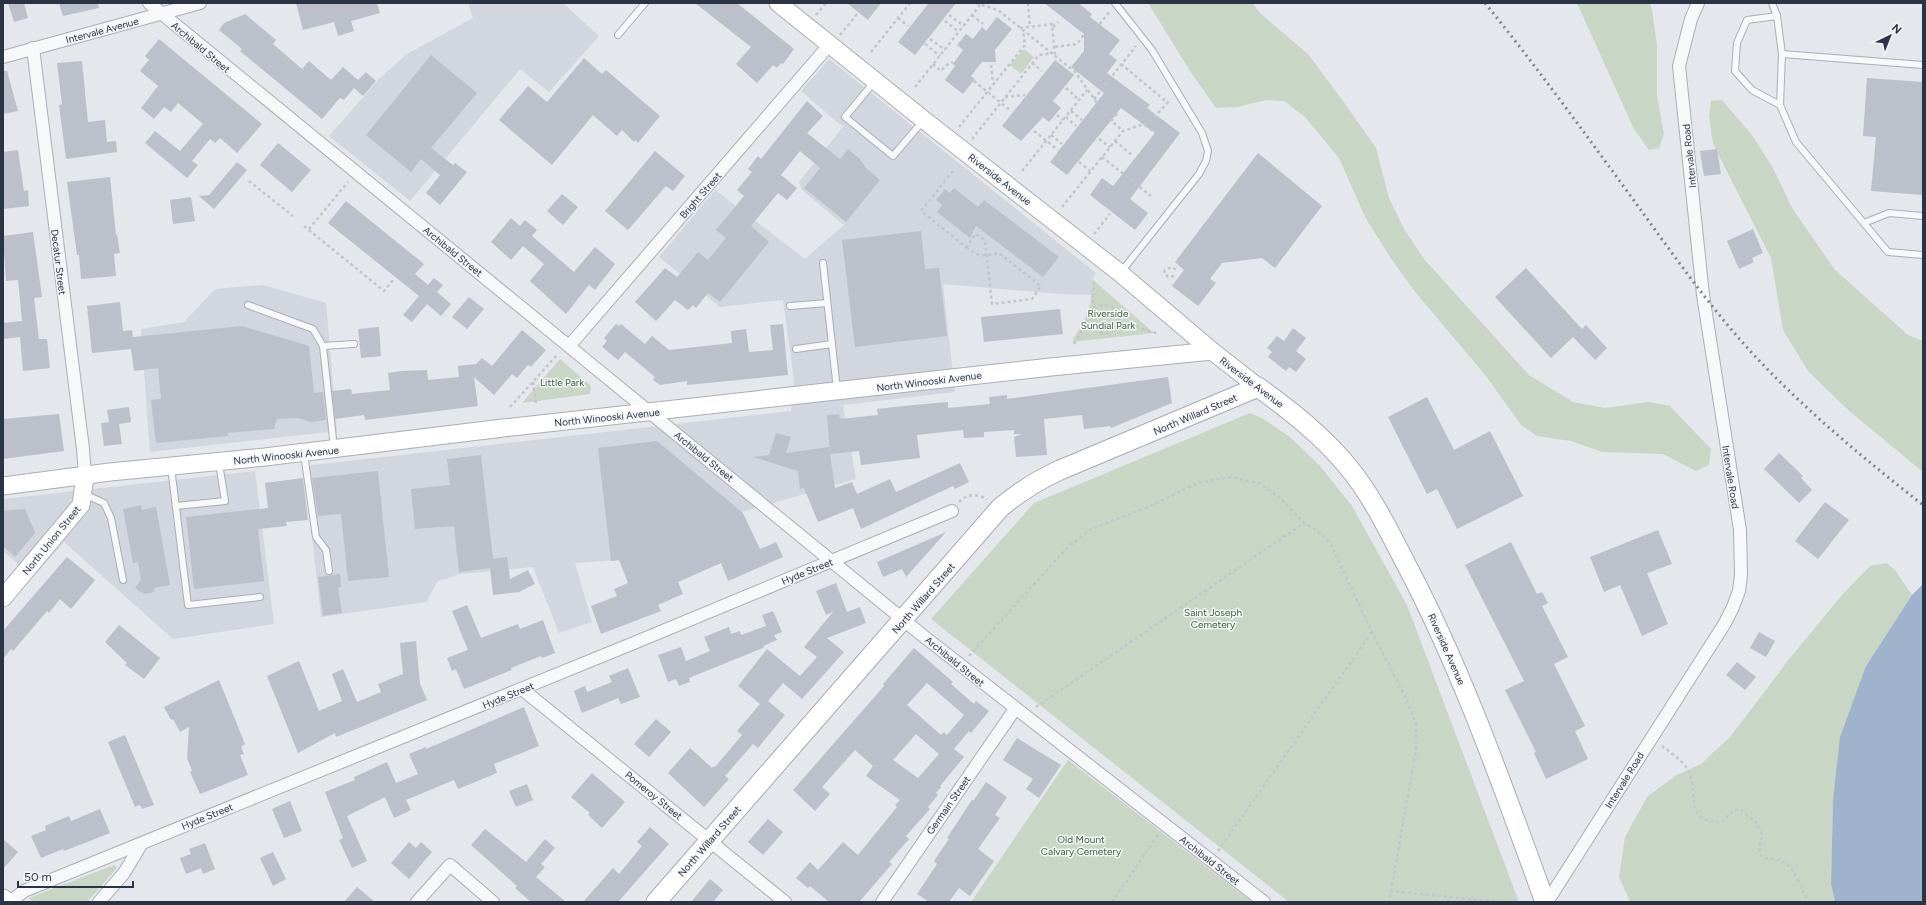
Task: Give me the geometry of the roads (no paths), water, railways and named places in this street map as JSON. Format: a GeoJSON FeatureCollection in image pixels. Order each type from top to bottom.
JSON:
{"type":"FeatureCollection","features":[{"type":"Feature","properties":{"kind":"main road","name":"Riverside Avenue"},"geometry":{"type":"LineString","coordinates":[[778,3],[963,151],[1120,273],[1212,351],[1296,416],[1329,445],[1349,468],[1378,512],[1423,597],[1460,677],[1546,902]]}},
{"type":"Feature","properties":{"kind":"main road","name":"North Winooski Avenue"},"geometry":{"type":"LineString","coordinates":[[3,486],[110,472],[219,462],[1051,367],[1212,351]]}},
{"type":"Feature","properties":{"kind":"main road","name":"North Willard Street"},"geometry":{"type":"LineString","coordinates":[[656,902],[904,620],[1000,508],[1024,489],[1042,478],[1258,388]]}},
{"type":"Feature","properties":{"kind":"main road","name":"North Union Street"},"geometry":{"type":"LineString","coordinates":[[3,598],[81,505],[85,476]]}},
{"type":"Feature","properties":{"kind":"main road"},"geometry":{"type":"LineString","coordinates":[[3,898],[9,902]]}},
{"type":"Feature","properties":{"kind":"street","name":"Archibald Street"},"geometry":{"type":"LineString","coordinates":[[149,3],[346,165],[570,345],[961,666],[1264,902]]}},
{"type":"Feature","properties":{"kind":"street","name":"Intervale Avenue"},"geometry":{"type":"LineString","coordinates":[[3,57],[200,3]]}},
{"type":"Feature","properties":{"kind":"street","name":"Intervale Road"},"geometry":{"type":"LineString","coordinates":[[1546,902],[1730,612],[1739,591],[1741,576],[1740,530],[1703,295],[1679,66],[1691,19],[1698,3]]}},
{"type":"Feature","properties":{"kind":"street","name":"Bright Street"},"geometry":{"type":"LineString","coordinates":[[570,345],[831,45]]}},
{"type":"Feature","properties":{"kind":"street","name":"Decatur Street"},"geometry":{"type":"LineString","coordinates":[[33,48],[82,441],[85,476]]}},
{"type":"Feature","properties":{"kind":"street","name":"Hyde Street"},"geometry":{"type":"LineString","coordinates":[[9,902],[24,891],[522,689],[952,511]]}},
{"type":"Feature","properties":{"kind":"street","name":"Pomeroy Street"},"geometry":{"type":"LineString","coordinates":[[522,689],[785,902]]}},
{"type":"Feature","properties":{"kind":"street","name":"Germain Street"},"geometry":{"type":"LineString","coordinates":[[882,902],[1015,709]]}},
{"type":"Feature","properties":{"kind":"street"},"geometry":{"type":"LineString","coordinates":[[99,902],[124,873],[142,843]]}},
{"type":"Feature","properties":{"kind":"street"},"geometry":{"type":"LineString","coordinates":[[417,902],[450,865],[493,902]]}},
{"type":"Feature","properties":{"kind":"lane"},"geometry":{"type":"LineString","coordinates":[[618,35],[644,3]]}},
{"type":"Feature","properties":{"kind":"lane"},"geometry":{"type":"LineString","coordinates":[[1115,3],[1143,37],[1177,92],[1207,145],[1208,151],[1206,161],[1199,174],[1120,273]]}},
{"type":"Feature","properties":{"kind":"lane"},"geometry":{"type":"LineString","coordinates":[[1772,3],[1777,16],[1782,54],[1780,106],[1796,142],[1888,252],[1923,255]]}},
{"type":"Feature","properties":{"kind":"lane"},"geometry":{"type":"LineString","coordinates":[[1777,16],[1747,20],[1737,43],[1735,71],[1752,90],[1780,106]]}},
{"type":"Feature","properties":{"kind":"lane"},"geometry":{"type":"LineString","coordinates":[[1782,54],[1923,65]]}},
{"type":"Feature","properties":{"kind":"lane"},"geometry":{"type":"LineString","coordinates":[[875,81],[845,117],[893,156],[924,120]]}},
{"type":"Feature","properties":{"kind":"lane"},"geometry":{"type":"LineString","coordinates":[[1864,223],[1889,213],[1923,216]]}},
{"type":"Feature","properties":{"kind":"lane"},"geometry":{"type":"LineString","coordinates":[[823,263],[837,392]]}},
{"type":"Feature","properties":{"kind":"lane"},"geometry":{"type":"LineString","coordinates":[[790,306],[827,303]]}},
{"type":"Feature","properties":{"kind":"lane"},"geometry":{"type":"LineString","coordinates":[[248,305],[313,329],[323,346],[334,449]]}},
{"type":"Feature","properties":{"kind":"lane"},"geometry":{"type":"LineString","coordinates":[[323,346],[354,344]]}},
{"type":"Feature","properties":{"kind":"lane"},"geometry":{"type":"LineString","coordinates":[[796,348],[832,344]]}},
{"type":"Feature","properties":{"kind":"lane"},"geometry":{"type":"LineString","coordinates":[[304,452],[316,537],[326,550],[329,571]]}},
{"type":"Feature","properties":{"kind":"lane"},"geometry":{"type":"LineString","coordinates":[[176,506],[225,501],[219,462]]}},
{"type":"Feature","properties":{"kind":"lane"},"geometry":{"type":"LineString","coordinates":[[171,467],[188,605],[260,597]]}},
{"type":"Feature","properties":{"kind":"lane"},"geometry":{"type":"LineString","coordinates":[[83,493],[104,503],[112,518],[123,580]]}},
{"type":"Feature","properties":{"kind":"water"},"geometry":{"type":"Polygon","coordinates":[[[1923,584],[1923,902],[1835,902],[1831,884],[1833,801],[1840,737],[1866,666],[1912,595],[1923,584]]]}},
{"type":"Feature","properties":{"kind":"railway"},"geometry":{"type":"LineString","coordinates":[[1485,3],[1561,101],[1691,279],[1736,335],[1792,394],[1856,451],[1923,505]]}},
{"type":"Feature","properties":{"kind":"park label","name":"Riverside Sundial Park"},"geometry":{"type":"Point","coordinates":[1108,318]}},
{"type":"Feature","properties":{"kind":"park label","name":"Little Park"},"geometry":{"type":"Point","coordinates":[562,382]}},
{"type":"Feature","properties":{"kind":"park label","name":"Saint Joseph Cemetery"},"geometry":{"type":"Point","coordinates":[1213,618]}},
{"type":"Feature","properties":{"kind":"park label","name":"Old Mount Calvary Cemetery"},"geometry":{"type":"Point","coordinates":[1081,844]}}]}
